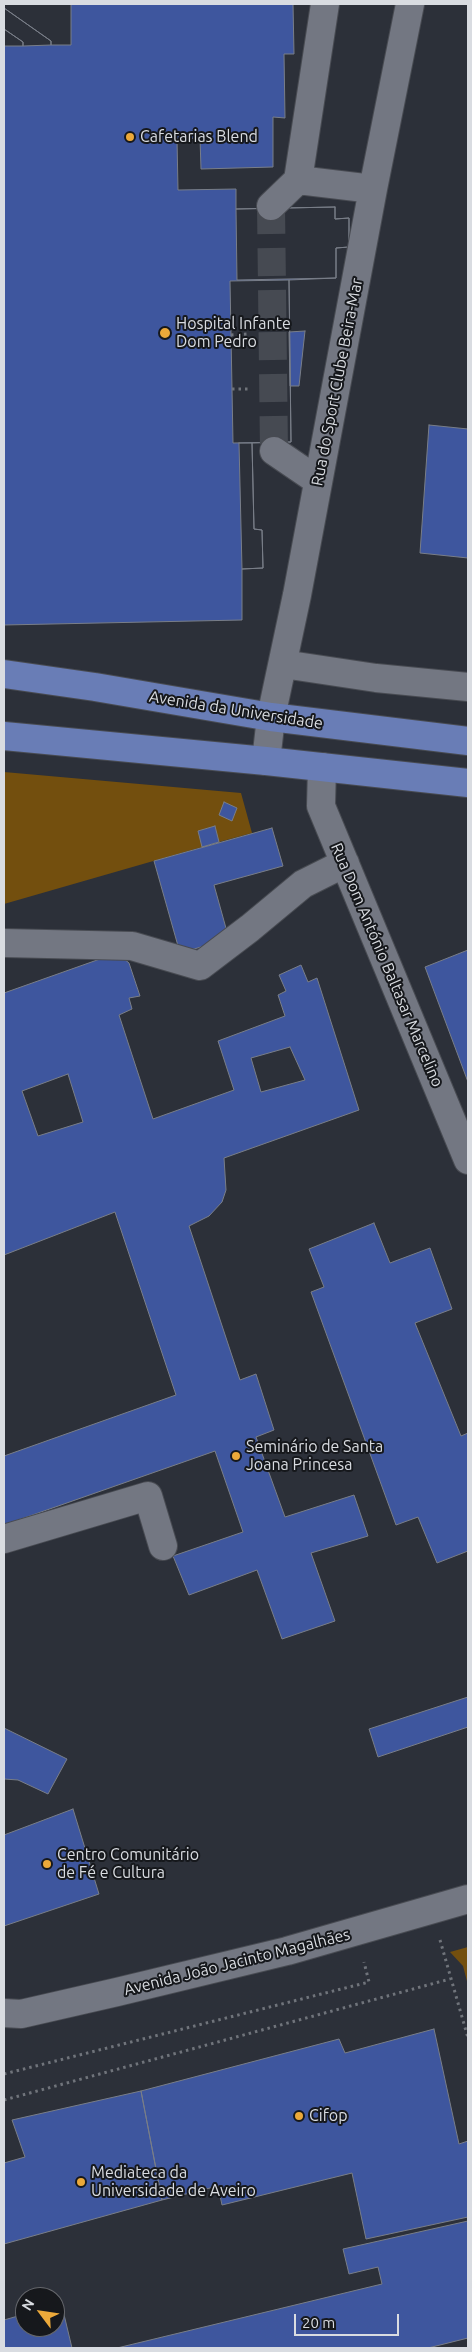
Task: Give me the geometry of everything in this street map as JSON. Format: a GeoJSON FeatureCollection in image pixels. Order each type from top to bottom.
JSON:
{"type":"FeatureCollection","features":[{"type":"Feature","properties":{"kind":"main road","name":"Avenida da Universidade"},"geometry":{"type":"LineString","coordinates":[[4,674],[95,687],[271,717],[468,741]]}},
{"type":"Feature","properties":{"kind":"main road"},"geometry":{"type":"LineString","coordinates":[[4,736],[266,761],[468,783]]}},
{"type":"Feature","properties":{"kind":"street"},"geometry":{"type":"LineString","coordinates":[[271,206],[298,180],[325,4]]}},
{"type":"Feature","properties":{"kind":"street","name":"Rua do Sport Clube Beira-Mar"},"geometry":{"type":"LineString","coordinates":[[266,761],[271,717],[283,664],[410,4]]}},
{"type":"Feature","properties":{"kind":"street"},"geometry":{"type":"LineString","coordinates":[[298,180],[373,189]]}},
{"type":"Feature","properties":{"kind":"street"},"geometry":{"type":"LineString","coordinates":[[274,451],[318,481]]}},
{"type":"Feature","properties":{"kind":"street"},"geometry":{"type":"LineString","coordinates":[[283,664],[376,678],[468,686]]}},
{"type":"Feature","properties":{"kind":"street","name":"Rua Dom António Baltasar Marcelino"},"geometry":{"type":"LineString","coordinates":[[322,767],[321,806],[468,1160]]}},
{"type":"Feature","properties":{"kind":"street"},"geometry":{"type":"LineString","coordinates":[[4,943],[132,946],[200,966],[303,884],[345,863]]}},
{"type":"Feature","properties":{"kind":"street"},"geometry":{"type":"LineString","coordinates":[[4,1539],[148,1496],[163,1546]]}},
{"type":"Feature","properties":{"kind":"street","name":"Avenida João Jacinto Magalhães"},"geometry":{"type":"LineString","coordinates":[[4,2013],[21,2014],[287,1951],[468,1900]]}},
{"type":"Feature","properties":{"kind":"path"},"geometry":{"type":"LineString","coordinates":[[231,335],[247,334]]}},
{"type":"Feature","properties":{"kind":"path"},"geometry":{"type":"LineString","coordinates":[[232,389],[248,389]]}},
{"type":"Feature","properties":{"kind":"path"},"geometry":{"type":"LineString","coordinates":[[449,1936],[440,1938],[468,2038]]}},
{"type":"Feature","properties":{"kind":"path"},"geometry":{"type":"LineString","coordinates":[[4,2100],[450,1979]]}},
{"type":"Feature","properties":{"kind":"path"},"geometry":{"type":"LineString","coordinates":[[4,2074],[369,1982]]}},
{"type":"Feature","properties":{"kind":"shaded area"},"geometry":{"type":"Polygon","coordinates":[[[4,772],[241,793],[252,833],[219,842],[215,826],[198,831],[202,847],[4,904],[4,772]]]}},
{"type":"Feature","properties":{"kind":"shaded area"},"geometry":{"type":"Polygon","coordinates":[[[468,1947],[468,1985],[463,1966],[450,1952],[468,1947]]]}},
{"type":"Feature","properties":{"kind":"building","name":"Hospital Infante Dom Pedro"},"geometry":{"type":"Polygon","coordinates":[[[71,4],[293,4],[294,54],[284,54],[285,118],[273,117],[273,167],[201,169],[200,138],[177,139],[178,190],[236,189],[236,209],[335,207],[335,219],[349,218],[349,247],[336,248],[336,278],[289,280],[291,442],[252,443],[254,529],[262,530],[263,568],[242,569],[242,620],[4,625],[4,46],[23,46],[23,42],[4,29],[4,8],[51,41],[51,45],[71,45],[71,4]]]}},
{"type":"Feature","properties":{"kind":"building"},"geometry":{"type":"Polygon","coordinates":[[[4,8],[51,41],[51,45],[23,46],[23,42],[4,29],[4,8]]]}},
{"type":"Feature","properties":{"kind":"building"},"geometry":{"type":"Polygon","coordinates":[[[335,207],[335,219],[349,218],[349,247],[336,248],[336,278],[237,280],[236,209],[335,207]]]}},
{"type":"Feature","properties":{"kind":"building"},"geometry":{"type":"Polygon","coordinates":[[[289,280],[291,442],[233,443],[230,281],[289,280]]]}},
{"type":"Feature","properties":{"kind":"building"},"geometry":{"type":"Polygon","coordinates":[[[305,331],[299,386],[290,386],[289,332],[305,331]]]}},
{"type":"Feature","properties":{"kind":"building"},"geometry":{"type":"Polygon","coordinates":[[[429,425],[468,429],[468,558],[420,553],[429,425]]]}},
{"type":"Feature","properties":{"kind":"building"},"geometry":{"type":"Polygon","coordinates":[[[239,443],[252,443],[254,529],[262,530],[263,568],[242,569],[239,443]]]}},
{"type":"Feature","properties":{"kind":"building"},"geometry":{"type":"Polygon","coordinates":[[[224,802],[237,808],[232,821],[219,815],[224,802]]]}},
{"type":"Feature","properties":{"kind":"building"},"geometry":{"type":"Polygon","coordinates":[[[215,826],[219,842],[202,847],[198,831],[215,826]]]}},
{"type":"Feature","properties":{"kind":"building"},"geometry":{"type":"Polygon","coordinates":[[[272,828],[283,866],[214,885],[229,939],[180,953],[154,861],[272,828]]]}},
{"type":"Feature","properties":{"kind":"building"},"geometry":{"type":"Polygon","coordinates":[[[468,950],[468,1082],[425,967],[468,950]]]}},
{"type":"Feature","properties":{"kind":"building"},"geometry":{"type":"Polygon","coordinates":[[[117,953],[129,963],[140,996],[129,998],[132,1009],[119,1015],[153,1119],[234,1090],[218,1041],[285,1016],[278,995],[286,991],[279,975],[301,965],[308,982],[317,978],[359,1110],[224,1158],[226,1190],[222,1202],[209,1216],[189,1226],[240,1380],[256,1374],[274,1430],[256,1437],[285,1517],[354,1495],[368,1536],[311,1553],[335,1621],[282,1639],[257,1570],[189,1595],[173,1556],[243,1532],[215,1451],[4,1525],[4,1456],[176,1395],[115,1212],[4,1255],[4,993],[117,953]],[[290,1047],[251,1058],[261,1092],[305,1080],[290,1047]],[[68,1074],[22,1091],[38,1136],[83,1122],[68,1074]]]}},
{"type":"Feature","properties":{"kind":"building"},"geometry":{"type":"Polygon","coordinates":[[[374,1223],[390,1263],[430,1248],[452,1309],[415,1323],[461,1436],[468,1433],[468,1551],[437,1563],[418,1517],[396,1525],[311,1292],[324,1287],[309,1249],[374,1223]]]}},
{"type":"Feature","properties":{"kind":"building"},"geometry":{"type":"Polygon","coordinates":[[[468,1697],[468,1727],[378,1757],[369,1729],[468,1697]]]}},
{"type":"Feature","properties":{"kind":"building"},"geometry":{"type":"Polygon","coordinates":[[[4,1728],[67,1759],[48,1794],[18,1780],[4,1779],[4,1728]]]}},
{"type":"Feature","properties":{"kind":"building","name":"Centro Comunitário de Fé e Cultura"},"geometry":{"type":"Polygon","coordinates":[[[73,1809],[99,1894],[4,1926],[4,1835],[73,1809]]]}},
{"type":"Feature","properties":{"kind":"building","name":"Cifop"},"geometry":{"type":"Polygon","coordinates":[[[434,2029],[459,2144],[468,2141],[468,2217],[366,2239],[352,2173],[222,2205],[218,2186],[162,2200],[141,2091],[339,2039],[345,2053],[434,2029]]]}},
{"type":"Feature","properties":{"kind":"building","name":"Mediateca da Universidade de Aveiro"},"geometry":{"type":"Polygon","coordinates":[[[141,2091],[162,2200],[4,2244],[4,2163],[25,2157],[12,2120],[141,2091]]]}},
{"type":"Feature","properties":{"kind":"building"},"geometry":{"type":"Polygon","coordinates":[[[468,2221],[468,2338],[428,2348],[117,2348],[382,2284],[378,2267],[349,2274],[343,2249],[468,2221]]]}},
{"type":"Feature","properties":{"kind":"building"},"geometry":{"type":"Polygon","coordinates":[[[15,2317],[15,2337],[65,2337],[65,2319],[72,2348],[4,2348],[4,2320],[15,2317]]]}},
{"type":"Feature","properties":{"kind":"tunnel"},"geometry":{"type":"LineString","coordinates":[[271,206],[274,451]]}},
{"type":"Feature","properties":{"kind":"place","name":"Cafetarias Blend"},"geometry":{"type":"Point","coordinates":[130,137]}},
{"type":"Feature","properties":{"kind":"place","name":"Hospital Infante Dom Pedro"},"geometry":{"type":"Point","coordinates":[165,333]}},
{"type":"Feature","properties":{"kind":"place","name":"Seminário de Santa Joana Princesa"},"geometry":{"type":"Point","coordinates":[236,1456]}},
{"type":"Feature","properties":{"kind":"place","name":"Centro Comunitário de Fé e Cultura"},"geometry":{"type":"Point","coordinates":[47,1864]}},
{"type":"Feature","properties":{"kind":"place","name":"Cifop"},"geometry":{"type":"Point","coordinates":[299,2116]}},
{"type":"Feature","properties":{"kind":"place","name":"Mediateca da Universidade de Aveiro"},"geometry":{"type":"Point","coordinates":[81,2182]}}]}
